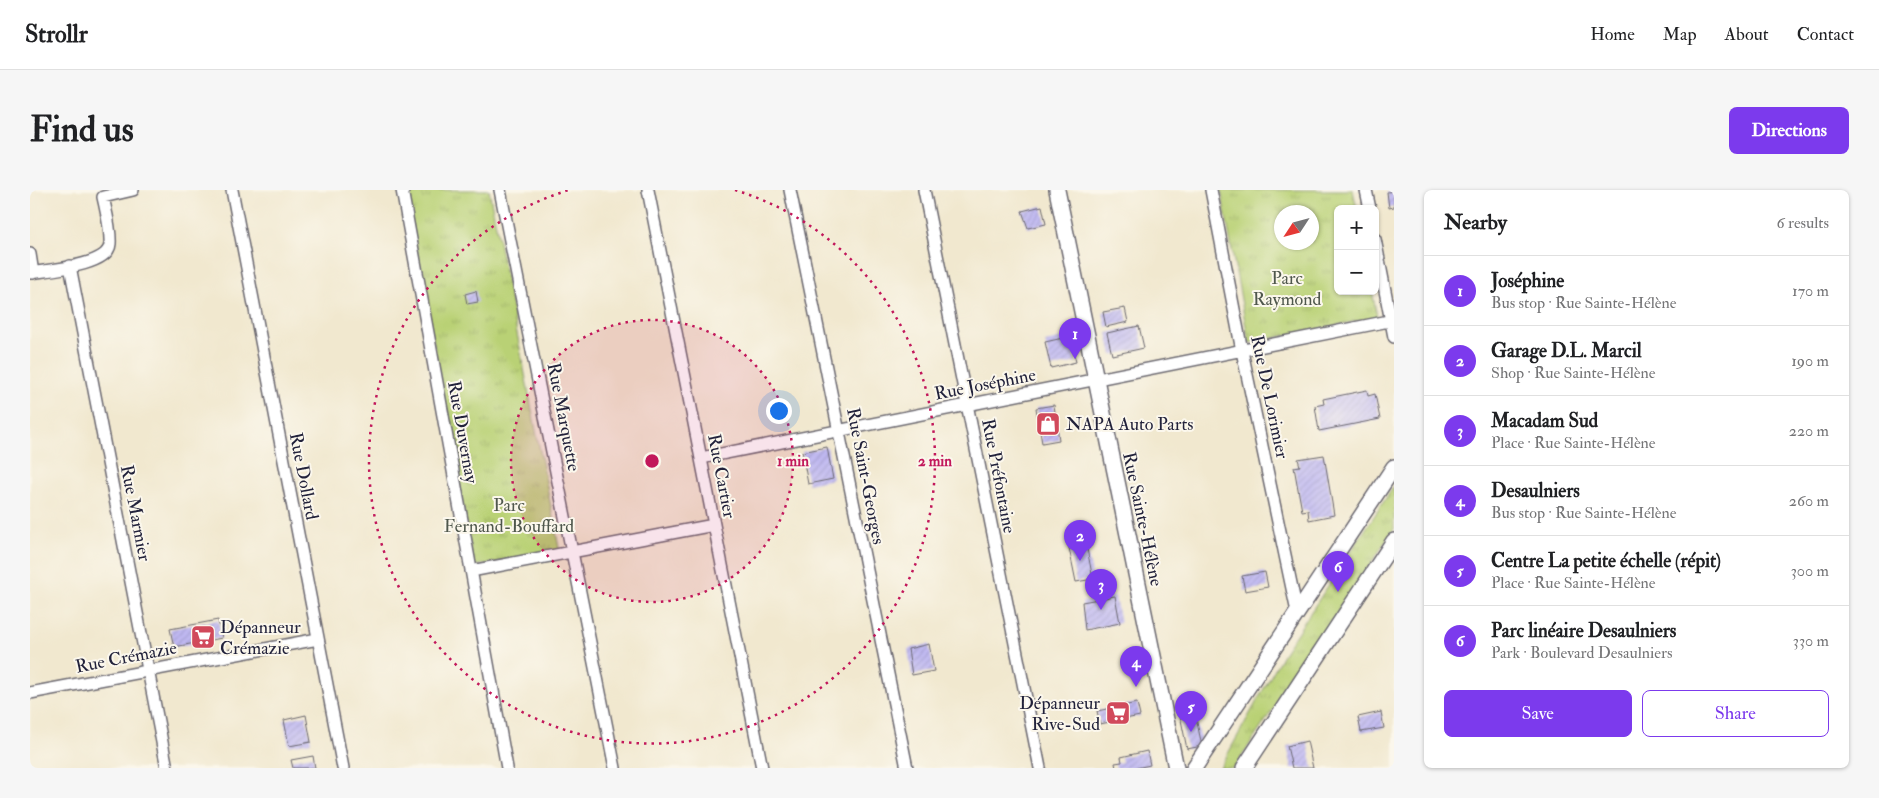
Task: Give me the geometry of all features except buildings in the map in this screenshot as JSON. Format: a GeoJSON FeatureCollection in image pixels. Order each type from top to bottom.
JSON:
{"type":"FeatureCollection","features":[{"type":"Feature","properties":{"kind":"street"},"geometry":{"type":"LineString","coordinates":[[30,254],[32,273],[97,260],[108,253],[110,244],[103,197],[133,190]]}},
{"type":"Feature","properties":{"kind":"street","name":"Rue Dollard"},"geometry":{"type":"LineString","coordinates":[[232,190],[342,768]]}},
{"type":"Feature","properties":{"kind":"street","name":"Rue Duvernay"},"geometry":{"type":"LineString","coordinates":[[402,190],[507,768]]}},
{"type":"Feature","properties":{"kind":"street","name":"Rue Marquette"},"geometry":{"type":"LineString","coordinates":[[500,190],[616,768]]}},
{"type":"Feature","properties":{"kind":"street","name":"Rue Cartier"},"geometry":{"type":"LineString","coordinates":[[648,190],[762,768]]}},
{"type":"Feature","properties":{"kind":"street","name":"Rue Saint-Georges"},"geometry":{"type":"LineString","coordinates":[[790,190],[908,768]]}},
{"type":"Feature","properties":{"kind":"street","name":"Rue Préfontaine"},"geometry":{"type":"LineString","coordinates":[[924,190],[1040,768]]}},
{"type":"Feature","properties":{"kind":"street","name":"Rue Sainte-Hélène"},"geometry":{"type":"LineString","coordinates":[[1057,190],[1094,380],[1176,768]]}},
{"type":"Feature","properties":{"kind":"street","name":"Rue De Lorimier"},"geometry":{"type":"LineString","coordinates":[[1211,190],[1242,351],[1297,612]]}},
{"type":"Feature","properties":{"kind":"street"},"geometry":{"type":"LineString","coordinates":[[1366,190],[1369,205]]}},
{"type":"Feature","properties":{"kind":"street"},"geometry":{"type":"LineString","coordinates":[[1377,250],[1394,337]]}},
{"type":"Feature","properties":{"kind":"street","name":"Rue Marmier"},"geometry":{"type":"LineString","coordinates":[[70,266],[167,768]]}},
{"type":"Feature","properties":{"kind":"street","name":"Rue Joséphine"},"geometry":{"type":"LineString","coordinates":[[701,458],[1392,321]]}},
{"type":"Feature","properties":{"kind":"street"},"geometry":{"type":"LineString","coordinates":[[1194,768],[1394,467]]}},
{"type":"Feature","properties":{"kind":"street"},"geometry":{"type":"LineString","coordinates":[[471,571],[714,525]]}},
{"type":"Feature","properties":{"kind":"street"},"geometry":{"type":"LineString","coordinates":[[1244,768],[1393,548]]}},
{"type":"Feature","properties":{"kind":"street","name":"Rue Crémazie"},"geometry":{"type":"LineString","coordinates":[[30,693],[318,639]]}},
{"type":"Feature","properties":{"kind":"green space","name":"Parc Fernand-Bouffard"},"geometry":{"type":"Polygon","coordinates":[[[406,190],[489,190],[560,553],[474,566],[406,190]]]}},
{"type":"Feature","properties":{"kind":"green space","name":"Parc Raymond"},"geometry":{"type":"Polygon","coordinates":[[[1221,190],[1353,190],[1356,205],[1334,205],[1334,295],[1373,295],[1377,317],[1249,343],[1221,190]]]}},
{"type":"Feature","properties":{"kind":"green space"},"geometry":{"type":"Polygon","coordinates":[[[1394,486],[1394,529],[1234,768],[1220,768],[1283,654],[1394,486]]]}},
{"type":"Feature","properties":{"kind":"place","name":"Joséphine"},"geometry":{"type":"Point","coordinates":[1075,359]}},
{"type":"Feature","properties":{"kind":"place","name":"NAPA Auto Parts"},"geometry":{"type":"Point","coordinates":[1048,424]}},
{"type":"Feature","properties":{"kind":"place","name":"Garage D.L. Marcil"},"geometry":{"type":"Point","coordinates":[1080,561]}},
{"type":"Feature","properties":{"kind":"place","name":"Parc linéaire Desaulniers"},"geometry":{"type":"Point","coordinates":[1338,592]}},
{"type":"Feature","properties":{"kind":"place","name":"Macadam Sud"},"geometry":{"type":"Point","coordinates":[1101,610]}},
{"type":"Feature","properties":{"kind":"place","name":"Dépanneur Crémazie"},"geometry":{"type":"Point","coordinates":[203,637]}},
{"type":"Feature","properties":{"kind":"place","name":"Desaulniers"},"geometry":{"type":"Point","coordinates":[1136,687]}},
{"type":"Feature","properties":{"kind":"place","name":"Dépanneur Rive-Sud"},"geometry":{"type":"Point","coordinates":[1118,713]}},
{"type":"Feature","properties":{"kind":"place","name":"Centre La petite échelle (répit)"},"geometry":{"type":"Point","coordinates":[1191,732]}}]}
